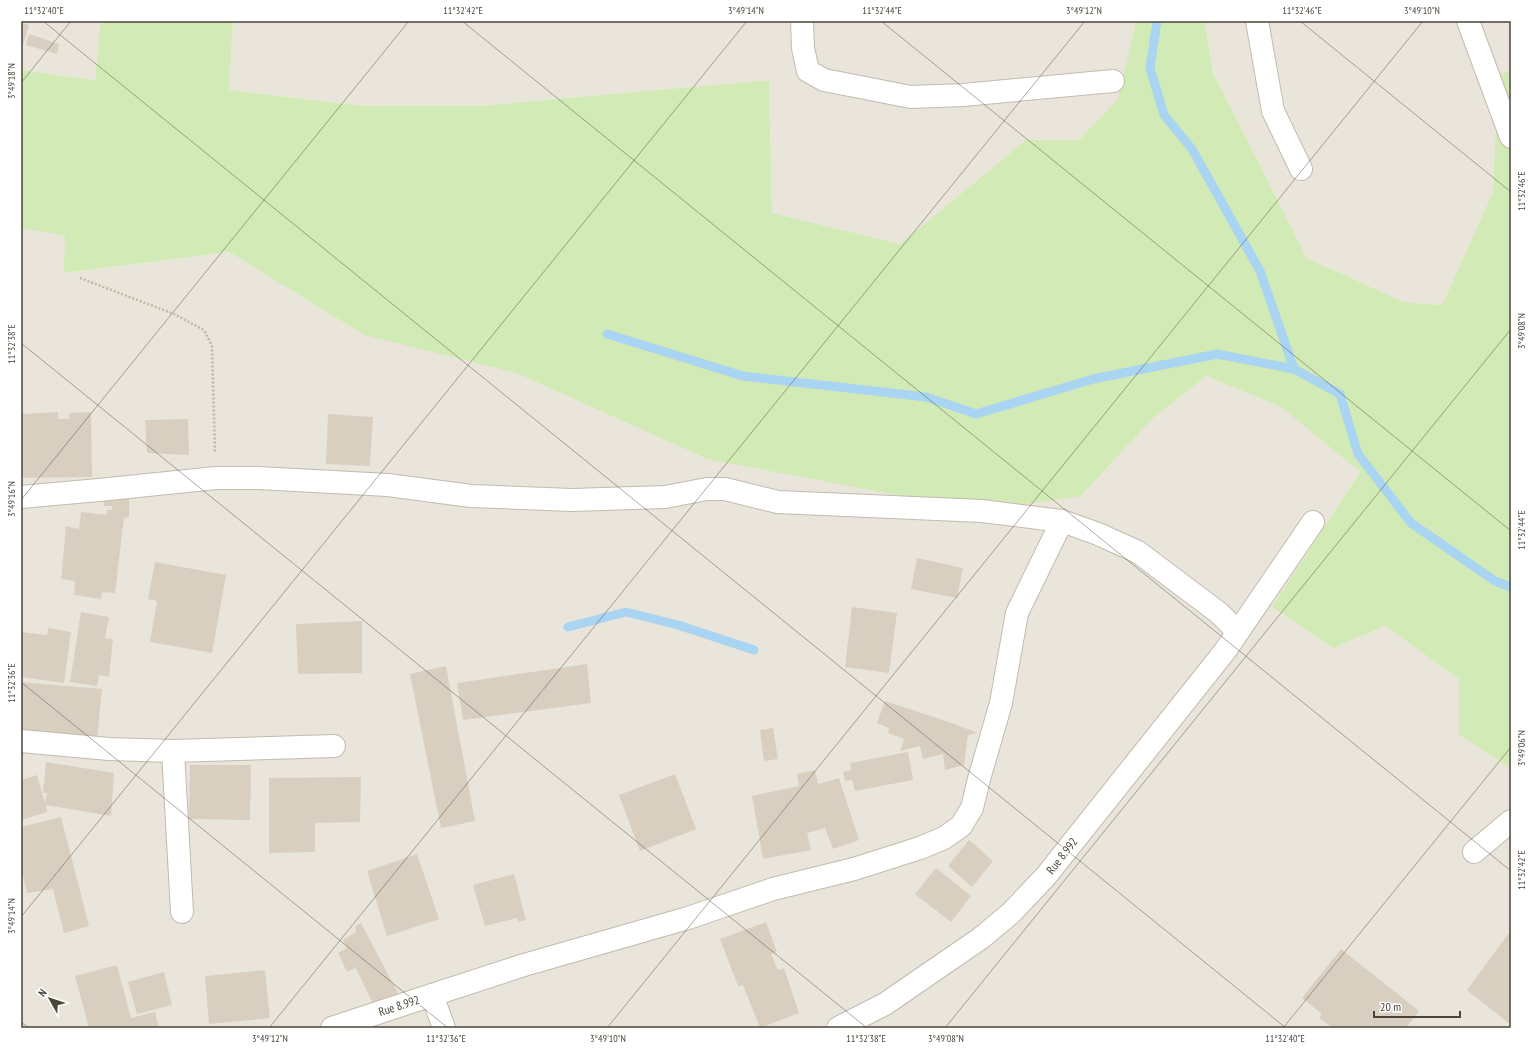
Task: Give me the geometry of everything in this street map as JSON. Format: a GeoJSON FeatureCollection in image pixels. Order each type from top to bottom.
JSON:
{"type":"FeatureCollection","features":[{"type":"Feature","properties":{"kind":"street"},"geometry":{"type":"LineString","coordinates":[[802,21],[803,48],[808,71],[824,80],[832,82],[910,97],[963,95],[1113,81]]}},
{"type":"Feature","properties":{"kind":"street"},"geometry":{"type":"LineString","coordinates":[[1257,21],[1273,111],[1301,169]]}},
{"type":"Feature","properties":{"kind":"street"},"geometry":{"type":"LineString","coordinates":[[1468,21],[1511,137]]}},
{"type":"Feature","properties":{"kind":"street"},"geometry":{"type":"LineString","coordinates":[[21,497],[216,478],[258,478],[388,485],[471,496],[572,500],[665,497],[707,489],[725,489],[778,502],[982,511],[1062,521],[1098,534],[1138,552],[1218,613],[1238,632]]}},
{"type":"Feature","properties":{"kind":"street"},"geometry":{"type":"LineString","coordinates":[[432,995],[524,965],[688,918],[773,889],[854,869],[913,850],[944,838],[960,826],[972,808],[979,779],[1002,703],[1017,613],[1062,521]]}},
{"type":"Feature","properties":{"kind":"street","name":"Rue 8.992"},"geometry":{"type":"LineString","coordinates":[[838,1028],[885,1004],[981,938],[1011,913],[1046,876],[1225,651],[1313,522]]}},
{"type":"Feature","properties":{"kind":"street"},"geometry":{"type":"LineString","coordinates":[[21,741],[109,749],[173,752],[334,746]]}},
{"type":"Feature","properties":{"kind":"street"},"geometry":{"type":"LineString","coordinates":[[173,752],[182,912]]}},
{"type":"Feature","properties":{"kind":"street"},"geometry":{"type":"LineString","coordinates":[[1474,852],[1511,821]]}},
{"type":"Feature","properties":{"kind":"street","name":"Rue 8.992"},"geometry":{"type":"LineString","coordinates":[[332,1028],[432,995],[444,1028]]}},
{"type":"Feature","properties":{"kind":"path"},"geometry":{"type":"LineString","coordinates":[[80,278],[174,314],[204,330],[212,346],[216,478]]}},
{"type":"Feature","properties":{"kind":"shaded area"},"geometry":{"type":"Polygon","coordinates":[[[21,21],[105,21],[100,26],[95,80],[21,70],[21,21]]]}},
{"type":"Feature","properties":{"kind":"shaded area"},"geometry":{"type":"Polygon","coordinates":[[[233,21],[1136,21],[1119,99],[1079,140],[1026,140],[900,244],[772,213],[769,80],[478,106],[364,106],[229,90],[233,21]]]}},
{"type":"Feature","properties":{"kind":"shaded area"},"geometry":{"type":"Polygon","coordinates":[[[1205,21],[1511,21],[1511,71],[1498,73],[1493,192],[1442,305],[1404,302],[1307,258],[1213,73],[1205,21]]]}},
{"type":"Feature","properties":{"kind":"shaded area"},"geometry":{"type":"Polygon","coordinates":[[[21,228],[65,236],[65,273],[229,252],[364,335],[516,373],[707,459],[1081,496],[1152,419],[1206,376],[1281,407],[1360,472],[1272,607],[1333,648],[1385,626],[1459,679],[1460,735],[1511,768],[1511,1028],[21,1028],[21,228]]]}},
{"type":"Feature","properties":{"kind":"green space"},"geometry":{"type":"Polygon","coordinates":[[[105,21],[233,21],[229,90],[364,106],[478,106],[769,80],[772,213],[900,244],[1026,140],[1079,140],[1118,99],[1136,21],[1205,21],[1213,73],[1307,258],[1404,302],[1442,305],[1493,192],[1498,73],[1511,71],[1511,768],[1459,735],[1459,679],[1385,626],[1333,648],[1272,607],[1360,472],[1281,407],[1206,376],[1152,419],[1081,496],[982,511],[707,459],[516,373],[364,335],[229,252],[64,273],[65,236],[21,228],[21,70],[95,80],[100,26],[105,21]]]}},
{"type":"Feature","properties":{"kind":"building"},"geometry":{"type":"Polygon","coordinates":[[[21,23],[29,25],[23,45],[21,45],[21,23]]]}},
{"type":"Feature","properties":{"kind":"building"},"geometry":{"type":"Polygon","coordinates":[[[29,34],[59,44],[57,54],[26,45],[29,34]]]}},
{"type":"Feature","properties":{"kind":"building"},"geometry":{"type":"Polygon","coordinates":[[[58,412],[58,419],[69,419],[69,413],[91,412],[92,477],[21,478],[21,414],[58,412]]]}},
{"type":"Feature","properties":{"kind":"building"},"geometry":{"type":"Polygon","coordinates":[[[328,414],[373,417],[370,466],[326,464],[328,414]]]}},
{"type":"Feature","properties":{"kind":"building"},"geometry":{"type":"Polygon","coordinates":[[[188,419],[189,455],[147,453],[145,420],[188,419]]]}},
{"type":"Feature","properties":{"kind":"building"},"geometry":{"type":"Polygon","coordinates":[[[104,497],[129,497],[129,517],[124,518],[115,593],[102,592],[101,599],[74,595],[75,581],[61,579],[66,526],[79,529],[81,512],[107,515],[107,510],[112,510],[112,506],[104,506],[104,497]]]}},
{"type":"Feature","properties":{"kind":"building"},"geometry":{"type":"Polygon","coordinates":[[[917,558],[963,568],[957,598],[911,589],[917,558]]]}},
{"type":"Feature","properties":{"kind":"building"},"geometry":{"type":"Polygon","coordinates":[[[155,562],[226,575],[212,653],[150,642],[157,601],[148,599],[155,562]]]}},
{"type":"Feature","properties":{"kind":"building"},"geometry":{"type":"Polygon","coordinates":[[[852,607],[897,613],[889,673],[845,667],[852,607]]]}},
{"type":"Feature","properties":{"kind":"building"},"geometry":{"type":"Polygon","coordinates":[[[81,612],[109,617],[105,638],[113,639],[109,677],[99,675],[97,686],[70,682],[81,612]]]}},
{"type":"Feature","properties":{"kind":"building"},"geometry":{"type":"Polygon","coordinates":[[[362,621],[362,673],[298,674],[296,624],[362,621]]]}},
{"type":"Feature","properties":{"kind":"building"},"geometry":{"type":"Polygon","coordinates":[[[48,628],[71,632],[64,683],[21,677],[21,632],[47,635],[48,628]]]}},
{"type":"Feature","properties":{"kind":"building"},"geometry":{"type":"Polygon","coordinates":[[[587,664],[591,703],[463,720],[457,683],[587,664]]]}},
{"type":"Feature","properties":{"kind":"building"},"geometry":{"type":"Polygon","coordinates":[[[446,666],[475,821],[441,828],[410,674],[446,666]]]}},
{"type":"Feature","properties":{"kind":"building"},"geometry":{"type":"Polygon","coordinates":[[[21,682],[102,689],[97,738],[21,732],[21,682]]]}},
{"type":"Feature","properties":{"kind":"building"},"geometry":{"type":"Polygon","coordinates":[[[885,701],[978,733],[968,735],[964,765],[945,770],[943,754],[923,759],[920,746],[900,751],[904,739],[888,733],[889,728],[877,723],[885,701]]]}},
{"type":"Feature","properties":{"kind":"building"},"geometry":{"type":"Polygon","coordinates":[[[773,728],[778,759],[764,761],[760,730],[773,728]]]}},
{"type":"Feature","properties":{"kind":"building"},"geometry":{"type":"Polygon","coordinates":[[[908,752],[913,780],[855,791],[852,780],[845,781],[843,772],[851,770],[850,763],[908,752]]]}},
{"type":"Feature","properties":{"kind":"building"},"geometry":{"type":"Polygon","coordinates":[[[46,762],[114,773],[111,816],[46,805],[47,812],[21,820],[21,780],[37,775],[45,803],[47,793],[43,793],[46,762]]]}},
{"type":"Feature","properties":{"kind":"building"},"geometry":{"type":"Polygon","coordinates":[[[190,765],[251,765],[250,820],[189,819],[190,765]]]}},
{"type":"Feature","properties":{"kind":"building"},"geometry":{"type":"Polygon","coordinates":[[[815,770],[818,784],[839,778],[859,840],[833,849],[825,828],[807,833],[811,850],[763,859],[752,796],[799,786],[797,774],[815,770]]]}},
{"type":"Feature","properties":{"kind":"building"},"geometry":{"type":"Polygon","coordinates":[[[675,774],[696,829],[640,851],[619,795],[675,774]]]}},
{"type":"Feature","properties":{"kind":"building"},"geometry":{"type":"Polygon","coordinates":[[[361,777],[360,822],[315,823],[315,852],[269,853],[269,778],[361,777]]]}},
{"type":"Feature","properties":{"kind":"building"},"geometry":{"type":"Polygon","coordinates":[[[61,817],[89,926],[64,933],[53,889],[27,893],[21,868],[21,827],[61,817]]]}},
{"type":"Feature","properties":{"kind":"building"},"geometry":{"type":"Polygon","coordinates":[[[969,840],[993,861],[972,887],[948,866],[969,840]]]}},
{"type":"Feature","properties":{"kind":"building"},"geometry":{"type":"Polygon","coordinates":[[[417,854],[439,919],[387,936],[367,871],[417,854]]]}},
{"type":"Feature","properties":{"kind":"building"},"geometry":{"type":"Polygon","coordinates":[[[936,868],[971,896],[951,922],[915,894],[936,868]]]}},
{"type":"Feature","properties":{"kind":"building"},"geometry":{"type":"Polygon","coordinates":[[[514,874],[526,920],[518,922],[517,918],[485,926],[473,885],[514,874]]]}},
{"type":"Feature","properties":{"kind":"building"},"geometry":{"type":"Polygon","coordinates":[[[766,922],[777,952],[771,954],[778,970],[784,968],[799,1013],[760,1028],[743,985],[738,986],[720,939],[766,922]]]}},
{"type":"Feature","properties":{"kind":"building"},"geometry":{"type":"Polygon","coordinates":[[[361,923],[400,997],[376,1010],[356,968],[347,972],[338,953],[347,948],[343,940],[356,932],[355,926],[361,923]]]}},
{"type":"Feature","properties":{"kind":"building"},"geometry":{"type":"Polygon","coordinates":[[[1511,930],[1511,1025],[1467,990],[1511,930]]]}},
{"type":"Feature","properties":{"kind":"building"},"geometry":{"type":"Polygon","coordinates":[[[1341,949],[1419,1011],[1406,1028],[1333,1028],[1319,1018],[1322,1014],[1302,998],[1341,949]]]}},
{"type":"Feature","properties":{"kind":"building"},"geometry":{"type":"Polygon","coordinates":[[[117,965],[131,1018],[155,1012],[159,1028],[89,1028],[75,976],[117,965]]]}},
{"type":"Feature","properties":{"kind":"building"},"geometry":{"type":"Polygon","coordinates":[[[265,970],[270,1018],[209,1024],[205,976],[265,970]]]}},
{"type":"Feature","properties":{"kind":"building"},"geometry":{"type":"Polygon","coordinates":[[[164,972],[172,1005],[137,1014],[128,982],[164,972]]]}},
{"type":"Feature","properties":{"kind":"waterway"},"geometry":{"type":"LineString","coordinates":[[1157,21],[1150,68],[1164,115],[1192,149],[1260,271],[1294,369]]}},
{"type":"Feature","properties":{"kind":"waterway"},"geometry":{"type":"LineString","coordinates":[[607,334],[743,376],[926,397],[976,414],[1093,379],[1217,354],[1294,369],[1340,394],[1358,454],[1411,523],[1495,581],[1511,587]]}},
{"type":"Feature","properties":{"kind":"waterway"},"geometry":{"type":"LineString","coordinates":[[568,627],[626,612],[678,625],[754,650]]}}]}
